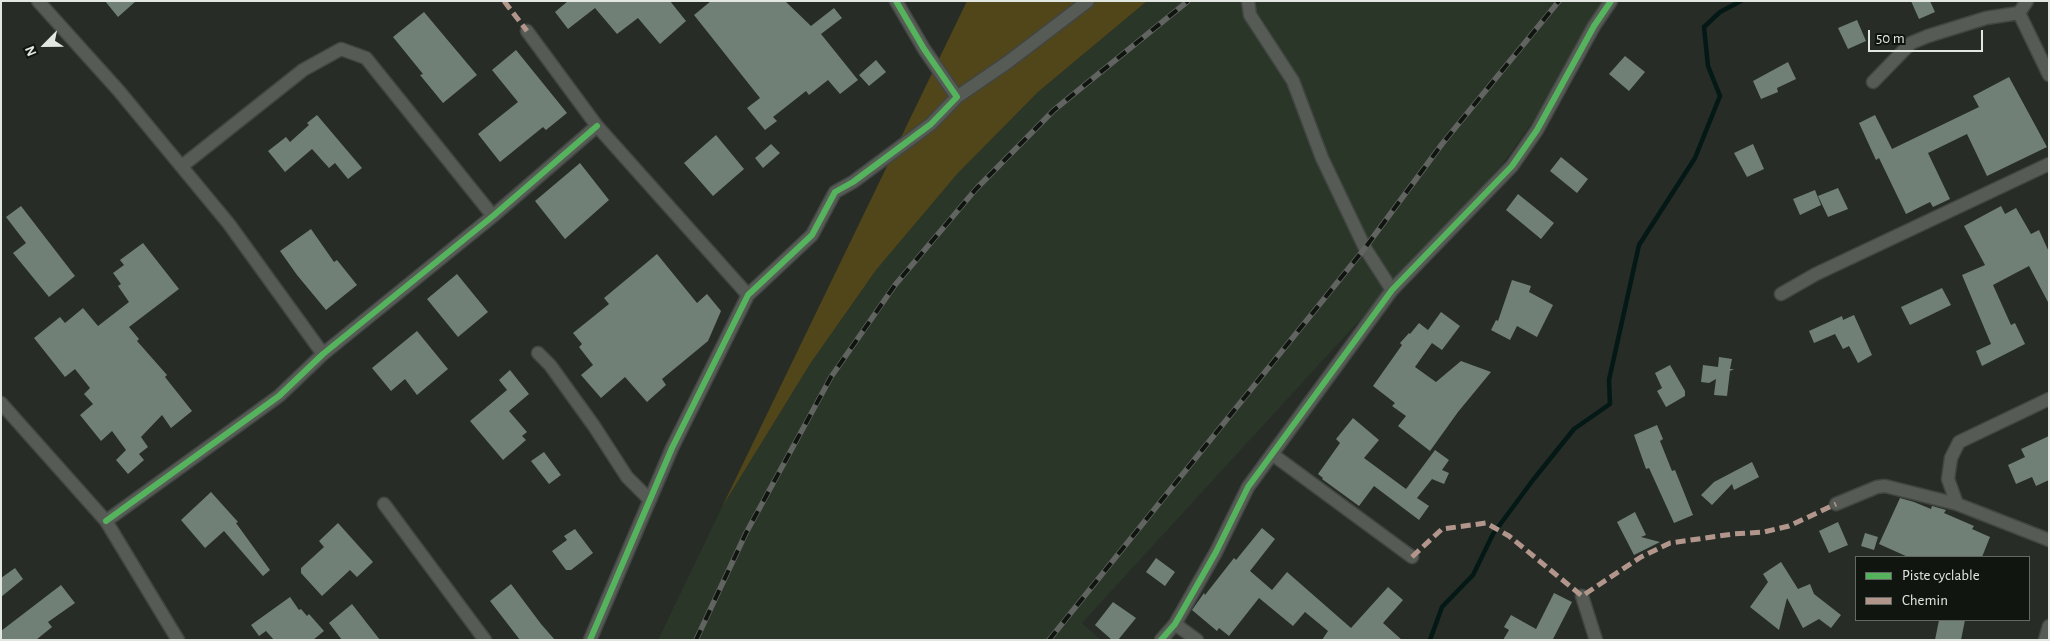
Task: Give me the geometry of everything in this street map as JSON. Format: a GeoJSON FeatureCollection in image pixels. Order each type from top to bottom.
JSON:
{"type":"FeatureCollection","features":[{"type":"Feature","properties":{"kind":"street"},"geometry":{"type":"LineString","coordinates":[[38,1],[120,91],[229,224],[322,354]]}},
{"type":"Feature","properties":{"kind":"street"},"geometry":{"type":"LineString","coordinates":[[896,1],[924,49],[956,97]]}},
{"type":"Feature","properties":{"kind":"street"},"geometry":{"type":"LineString","coordinates":[[590,640],[649,498],[748,295],[812,235],[835,192],[852,182],[931,124],[956,97],[1008,62],[1088,1]]}},
{"type":"Feature","properties":{"kind":"street"},"geometry":{"type":"LineString","coordinates":[[1248,1],[1250,15],[1293,81],[1322,158],[1366,248],[1392,290]]}},
{"type":"Feature","properties":{"kind":"street"},"geometry":{"type":"LineString","coordinates":[[1161,640],[1175,624],[1216,552],[1248,488],[1392,290],[1512,166],[1537,130],[1594,26],[1611,1]]}},
{"type":"Feature","properties":{"kind":"street"},"geometry":{"type":"LineString","coordinates":[[1873,82],[1911,43],[1986,18],[2019,12],[2027,1]]}},
{"type":"Feature","properties":{"kind":"street"},"geometry":{"type":"LineString","coordinates":[[2019,12],[2049,75]]}},
{"type":"Feature","properties":{"kind":"street"},"geometry":{"type":"LineString","coordinates":[[527,31],[597,126],[748,295]]}},
{"type":"Feature","properties":{"kind":"street"},"geometry":{"type":"LineString","coordinates":[[182,166],[303,70],[341,49],[366,58],[493,216]]}},
{"type":"Feature","properties":{"kind":"street"},"geometry":{"type":"LineString","coordinates":[[106,521],[279,396],[322,354],[493,216],[597,126]]}},
{"type":"Feature","properties":{"kind":"street"},"geometry":{"type":"LineString","coordinates":[[1781,294],[1816,274],[2049,164]]}},
{"type":"Feature","properties":{"kind":"street"},"geometry":{"type":"LineString","coordinates":[[538,353],[550,364],[627,477],[649,498]]}},
{"type":"Feature","properties":{"kind":"street"},"geometry":{"type":"LineString","coordinates":[[1958,504],[1948,479],[1951,458],[1959,442],[2049,399]]}},
{"type":"Feature","properties":{"kind":"street"},"geometry":{"type":"LineString","coordinates":[[1,403],[106,521],[178,640]]}},
{"type":"Feature","properties":{"kind":"street"},"geometry":{"type":"LineString","coordinates":[[1272,454],[1412,557]]}},
{"type":"Feature","properties":{"kind":"street"},"geometry":{"type":"LineString","coordinates":[[1836,504],[1882,486],[1958,504],[2049,540]]}},
{"type":"Feature","properties":{"kind":"street"},"geometry":{"type":"LineString","coordinates":[[384,504],[485,640]]}},
{"type":"Feature","properties":{"kind":"street"},"geometry":{"type":"LineString","coordinates":[[1582,596],[1596,640]]}},
{"type":"Feature","properties":{"kind":"street"},"geometry":{"type":"LineString","coordinates":[[1175,624],[1197,640]]}},
{"type":"Feature","properties":{"kind":"street"},"geometry":{"type":"LineString","coordinates":[[2045,640],[2049,626]]}},
{"type":"Feature","properties":{"kind":"shaded area"},"geometry":{"type":"Polygon","coordinates":[[[967,1],[1147,1],[1038,92],[958,173],[876,270],[810,364],[722,507],[967,1]]]}},
{"type":"Feature","properties":{"kind":"shaded area"},"geometry":{"type":"Polygon","coordinates":[[[1147,1],[1619,1],[1501,166],[1082,623],[1101,640],[658,640],[722,507],[810,364],[876,270],[958,173],[1038,92],[1147,1]]]}},
{"type":"Feature","properties":{"kind":"building"},"geometry":{"type":"Polygon","coordinates":[[[105,1],[136,1],[118,17],[105,1]]]}},
{"type":"Feature","properties":{"kind":"building"},"geometry":{"type":"Polygon","coordinates":[[[568,1],[670,1],[686,21],[660,44],[638,18],[617,34],[595,8],[568,29],[555,12],[568,1]]]}},
{"type":"Feature","properties":{"kind":"building"},"geometry":{"type":"Polygon","coordinates":[[[711,1],[785,1],[811,26],[834,8],[842,18],[821,34],[858,80],[840,94],[828,80],[809,95],[806,91],[773,117],[777,121],[765,130],[747,108],[760,98],[694,15],[711,1]]]}},
{"type":"Feature","properties":{"kind":"building"},"geometry":{"type":"Polygon","coordinates":[[[1911,1],[1930,1],[1935,12],[1919,19],[1911,1]]]}},
{"type":"Feature","properties":{"kind":"building"},"geometry":{"type":"Polygon","coordinates":[[[424,12],[477,75],[443,103],[420,75],[423,74],[393,37],[424,12]]]}},
{"type":"Feature","properties":{"kind":"building"},"geometry":{"type":"Polygon","coordinates":[[[1857,20],[1866,41],[1848,49],[1838,28],[1857,20]]]}},
{"type":"Feature","properties":{"kind":"building"},"geometry":{"type":"Polygon","coordinates":[[[516,50],[567,113],[546,130],[543,127],[500,162],[478,134],[518,102],[492,70],[516,50]]]}},
{"type":"Feature","properties":{"kind":"building"},"geometry":{"type":"Polygon","coordinates":[[[1625,56],[1645,72],[1629,91],[1609,74],[1625,56]]]}},
{"type":"Feature","properties":{"kind":"building"},"geometry":{"type":"Polygon","coordinates":[[[876,60],[886,72],[869,86],[859,75],[876,60]]]}},
{"type":"Feature","properties":{"kind":"building"},"geometry":{"type":"Polygon","coordinates":[[[1788,62],[1796,79],[1777,88],[1778,92],[1761,99],[1753,81],[1788,62]]]}},
{"type":"Feature","properties":{"kind":"building"},"geometry":{"type":"Polygon","coordinates":[[[2009,77],[2047,147],[1987,176],[1967,134],[1928,153],[1950,199],[1933,207],[1930,202],[1906,214],[1879,158],[1876,160],[1859,123],[1875,115],[1892,149],[1979,107],[1973,96],[2009,77]]]}},
{"type":"Feature","properties":{"kind":"building"},"geometry":{"type":"Polygon","coordinates":[[[317,115],[362,168],[348,179],[335,163],[329,168],[312,149],[285,172],[268,151],[286,137],[290,142],[317,115]]]}},
{"type":"Feature","properties":{"kind":"building"},"geometry":{"type":"Polygon","coordinates":[[[716,135],[744,169],[713,196],[684,163],[716,135]]]}},
{"type":"Feature","properties":{"kind":"building"},"geometry":{"type":"Polygon","coordinates":[[[771,144],[780,153],[763,168],[755,158],[771,144]]]}},
{"type":"Feature","properties":{"kind":"building"},"geometry":{"type":"Polygon","coordinates":[[[1753,144],[1764,169],[1747,177],[1734,153],[1753,144]]]}},
{"type":"Feature","properties":{"kind":"building"},"geometry":{"type":"Polygon","coordinates":[[[1561,157],[1588,179],[1577,193],[1550,171],[1561,157]]]}},
{"type":"Feature","properties":{"kind":"building"},"geometry":{"type":"Polygon","coordinates":[[[580,163],[609,200],[565,239],[535,201],[580,163]]]}},
{"type":"Feature","properties":{"kind":"building"},"geometry":{"type":"Polygon","coordinates":[[[1838,188],[1848,209],[1828,217],[1818,196],[1838,188]]]}},
{"type":"Feature","properties":{"kind":"building"},"geometry":{"type":"Polygon","coordinates":[[[1815,190],[1821,205],[1800,215],[1793,199],[1815,190]]]}},
{"type":"Feature","properties":{"kind":"building"},"geometry":{"type":"Polygon","coordinates":[[[1518,194],[1554,223],[1541,239],[1506,210],[1518,194]]]}},
{"type":"Feature","properties":{"kind":"building"},"geometry":{"type":"Polygon","coordinates":[[[21,206],[75,276],[49,297],[13,253],[26,243],[6,217],[21,206]]]}},
{"type":"Feature","properties":{"kind":"building"},"geometry":{"type":"Polygon","coordinates":[[[2001,206],[2005,214],[2016,208],[2031,234],[2039,230],[2049,252],[2049,304],[2029,266],[1993,285],[2011,325],[2015,323],[2025,344],[1982,366],[1976,351],[1991,344],[1962,275],[1985,265],[1964,226],[2001,206]]]}},
{"type":"Feature","properties":{"kind":"building"},"geometry":{"type":"Polygon","coordinates":[[[311,229],[334,262],[337,260],[357,285],[326,310],[280,251],[311,229]]]}},
{"type":"Feature","properties":{"kind":"building"},"geometry":{"type":"Polygon","coordinates":[[[143,243],[179,289],[129,327],[139,339],[137,341],[167,375],[165,377],[192,411],[171,428],[162,415],[141,437],[148,447],[139,454],[144,460],[128,474],[116,460],[126,450],[112,431],[101,441],[80,415],[93,404],[84,394],[90,388],[75,369],[65,377],[34,338],[60,317],[65,323],[83,308],[98,326],[129,302],[118,286],[121,284],[113,273],[124,265],[120,260],[143,243]]]}},
{"type":"Feature","properties":{"kind":"building"},"geometry":{"type":"Polygon","coordinates":[[[657,254],[697,303],[707,294],[721,311],[708,341],[662,379],[666,385],[647,402],[625,377],[601,398],[581,375],[593,365],[579,347],[582,344],[573,333],[609,304],[604,298],[657,254]]]}},
{"type":"Feature","properties":{"kind":"building"},"geometry":{"type":"Polygon","coordinates":[[[457,274],[488,312],[458,337],[427,299],[457,274]]]}},
{"type":"Feature","properties":{"kind":"building"},"geometry":{"type":"Polygon","coordinates":[[[1512,280],[1531,286],[1529,292],[1553,305],[1537,337],[1517,326],[1510,340],[1491,330],[1496,320],[1498,321],[1512,280]]]}},
{"type":"Feature","properties":{"kind":"building"},"geometry":{"type":"Polygon","coordinates":[[[1942,288],[1951,305],[1910,325],[1901,307],[1942,288]]]}},
{"type":"Feature","properties":{"kind":"building"},"geometry":{"type":"Polygon","coordinates":[[[1441,312],[1460,326],[1442,350],[1432,343],[1415,367],[1436,382],[1461,361],[1491,372],[1458,412],[1430,451],[1398,426],[1406,416],[1392,406],[1395,403],[1373,386],[1402,345],[1400,343],[1409,333],[1419,323],[1428,330],[1441,312]]]}},
{"type":"Feature","properties":{"kind":"building"},"geometry":{"type":"Polygon","coordinates":[[[1854,315],[1872,355],[1858,363],[1849,346],[1843,349],[1835,334],[1814,343],[1809,331],[1842,316],[1843,320],[1854,315]]]}},
{"type":"Feature","properties":{"kind":"building"},"geometry":{"type":"Polygon","coordinates":[[[417,331],[448,369],[417,395],[405,379],[391,391],[372,368],[417,331]]]}},
{"type":"Feature","properties":{"kind":"building"},"geometry":{"type":"Polygon","coordinates":[[[1719,357],[1732,359],[1730,369],[1734,369],[1730,371],[1727,396],[1714,395],[1716,379],[1709,383],[1701,382],[1703,365],[1718,367],[1719,357]]]}},
{"type":"Feature","properties":{"kind":"building"},"geometry":{"type":"Polygon","coordinates":[[[1670,365],[1685,391],[1685,396],[1666,407],[1657,391],[1662,388],[1655,373],[1670,365]]]}},
{"type":"Feature","properties":{"kind":"building"},"geometry":{"type":"Polygon","coordinates":[[[510,370],[529,394],[509,411],[527,432],[522,436],[526,440],[503,460],[470,421],[507,390],[499,380],[510,370]]]}},
{"type":"Feature","properties":{"kind":"building"},"geometry":{"type":"Polygon","coordinates":[[[1353,418],[1379,440],[1364,458],[1406,489],[1435,450],[1449,460],[1442,470],[1449,473],[1444,484],[1432,479],[1417,498],[1429,506],[1419,520],[1374,486],[1359,506],[1318,474],[1340,443],[1336,439],[1353,418]]]}},
{"type":"Feature","properties":{"kind":"building"},"geometry":{"type":"Polygon","coordinates":[[[1657,425],[1663,439],[1660,441],[1672,471],[1675,470],[1693,515],[1674,523],[1649,468],[1646,469],[1634,435],[1657,425]]]}},
{"type":"Feature","properties":{"kind":"building"},"geometry":{"type":"Polygon","coordinates":[[[2049,436],[2049,480],[2036,486],[2032,477],[2016,484],[2008,465],[2025,457],[2021,449],[2049,436]]]}},
{"type":"Feature","properties":{"kind":"building"},"geometry":{"type":"Polygon","coordinates":[[[544,452],[561,475],[549,484],[531,461],[544,452]]]}},
{"type":"Feature","properties":{"kind":"building"},"geometry":{"type":"Polygon","coordinates":[[[1752,462],[1759,477],[1734,490],[1732,484],[1712,505],[1701,495],[1714,482],[1752,462]]]}},
{"type":"Feature","properties":{"kind":"building"},"geometry":{"type":"Polygon","coordinates":[[[211,492],[238,522],[236,523],[270,570],[263,576],[224,531],[205,548],[181,520],[211,492]]]}},
{"type":"Feature","properties":{"kind":"building"},"geometry":{"type":"Polygon","coordinates":[[[1900,498],[1931,509],[1932,506],[1946,510],[1944,513],[1974,526],[1972,529],[1990,537],[1982,556],[1906,556],[1879,544],[1900,498]]]}},
{"type":"Feature","properties":{"kind":"building"},"geometry":{"type":"Polygon","coordinates":[[[1635,512],[1646,535],[1641,537],[1660,542],[1634,555],[1617,522],[1635,512]]]}},
{"type":"Feature","properties":{"kind":"building"},"geometry":{"type":"Polygon","coordinates":[[[1838,522],[1848,545],[1829,553],[1819,531],[1838,522]]]}},
{"type":"Feature","properties":{"kind":"building"},"geometry":{"type":"Polygon","coordinates":[[[338,523],[373,562],[357,577],[350,570],[322,596],[301,573],[301,568],[324,547],[319,541],[338,523]]]}},
{"type":"Feature","properties":{"kind":"building"},"geometry":{"type":"Polygon","coordinates":[[[1262,528],[1275,539],[1250,571],[1272,590],[1287,572],[1351,628],[1388,587],[1403,600],[1383,623],[1402,640],[1322,640],[1328,631],[1305,612],[1293,626],[1259,598],[1229,636],[1219,628],[1217,631],[1192,610],[1204,593],[1205,595],[1234,558],[1236,560],[1262,528]]]}},
{"type":"Feature","properties":{"kind":"building"},"geometry":{"type":"Polygon","coordinates":[[[575,529],[593,553],[571,570],[566,570],[552,551],[567,540],[564,536],[575,529]]]}},
{"type":"Feature","properties":{"kind":"building"},"geometry":{"type":"Polygon","coordinates":[[[1865,533],[1878,537],[1874,550],[1861,546],[1865,533]]]}},
{"type":"Feature","properties":{"kind":"building"},"geometry":{"type":"Polygon","coordinates":[[[1156,558],[1175,572],[1165,586],[1146,572],[1156,558]]]}},
{"type":"Feature","properties":{"kind":"building"},"geometry":{"type":"Polygon","coordinates":[[[1781,562],[1798,589],[1810,584],[1814,594],[1841,615],[1831,628],[1819,619],[1803,628],[1787,598],[1779,630],[1750,607],[1768,582],[1763,574],[1781,562]]]}},
{"type":"Feature","properties":{"kind":"building"},"geometry":{"type":"Polygon","coordinates":[[[15,568],[23,579],[1,597],[1,578],[15,568]]]}},
{"type":"Feature","properties":{"kind":"building"},"geometry":{"type":"Polygon","coordinates":[[[511,584],[555,640],[520,640],[490,601],[511,584]]]}},
{"type":"Feature","properties":{"kind":"building"},"geometry":{"type":"Polygon","coordinates":[[[61,585],[75,603],[48,622],[52,627],[36,640],[1,640],[1,631],[61,585]]]}},
{"type":"Feature","properties":{"kind":"building"},"geometry":{"type":"Polygon","coordinates":[[[1554,593],[1572,602],[1554,640],[1503,640],[1509,630],[1504,627],[1511,615],[1536,629],[1554,593]]]}},
{"type":"Feature","properties":{"kind":"building"},"geometry":{"type":"Polygon","coordinates":[[[290,597],[299,610],[301,609],[307,616],[309,614],[324,631],[313,640],[274,640],[266,631],[259,636],[251,625],[290,597]]]}},
{"type":"Feature","properties":{"kind":"building"},"geometry":{"type":"Polygon","coordinates":[[[1113,602],[1136,618],[1118,640],[1112,640],[1095,625],[1113,602]]]}},
{"type":"Feature","properties":{"kind":"building"},"geometry":{"type":"Polygon","coordinates":[[[352,604],[380,640],[342,640],[329,623],[352,604]]]}},
{"type":"Feature","properties":{"kind":"building"},"geometry":{"type":"Polygon","coordinates":[[[1939,621],[1965,621],[1961,640],[1935,640],[1939,621]]]}},
{"type":"Feature","properties":{"kind":"waterway"},"geometry":{"type":"LineString","coordinates":[[1430,640],[1442,607],[1473,575],[1493,534],[1533,480],[1574,429],[1610,404],[1609,380],[1639,245],[1695,158],[1720,96],[1708,66],[1704,27],[1720,12],[1741,1]]}},
{"type":"Feature","properties":{"kind":"railway"},"geometry":{"type":"LineString","coordinates":[[696,640],[746,533],[831,377],[895,285],[976,189],[1054,110],[1188,1]]}},
{"type":"Feature","properties":{"kind":"railway"},"geometry":{"type":"LineString","coordinates":[[1049,640],[1365,248],[1442,144],[1559,1]]}},
{"type":"Feature","properties":{"kind":"marked path"},"geometry":{"type":"LineString","coordinates":[[504,1],[527,31]]}},
{"type":"Feature","properties":{"kind":"marked path"},"geometry":{"type":"LineString","coordinates":[[1412,557],[1442,529],[1486,523],[1509,536],[1582,596],[1641,557],[1670,543],[1733,534],[1764,532],[1789,526],[1836,504]]}},
{"type":"Feature","properties":{"kind":"cycle path"},"geometry":{"type":"LineString","coordinates":[[590,640],[672,448],[748,295],[812,235],[835,192],[853,182],[931,124],[957,97],[924,49],[896,1]]}},
{"type":"Feature","properties":{"kind":"cycle path"},"geometry":{"type":"LineString","coordinates":[[1161,640],[1175,624],[1216,552],[1248,487],[1392,290],[1512,166],[1537,130],[1594,26],[1611,1]]}},
{"type":"Feature","properties":{"kind":"cycle path"},"geometry":{"type":"LineString","coordinates":[[106,521],[279,396],[323,354],[493,216],[597,126]]}}]}
